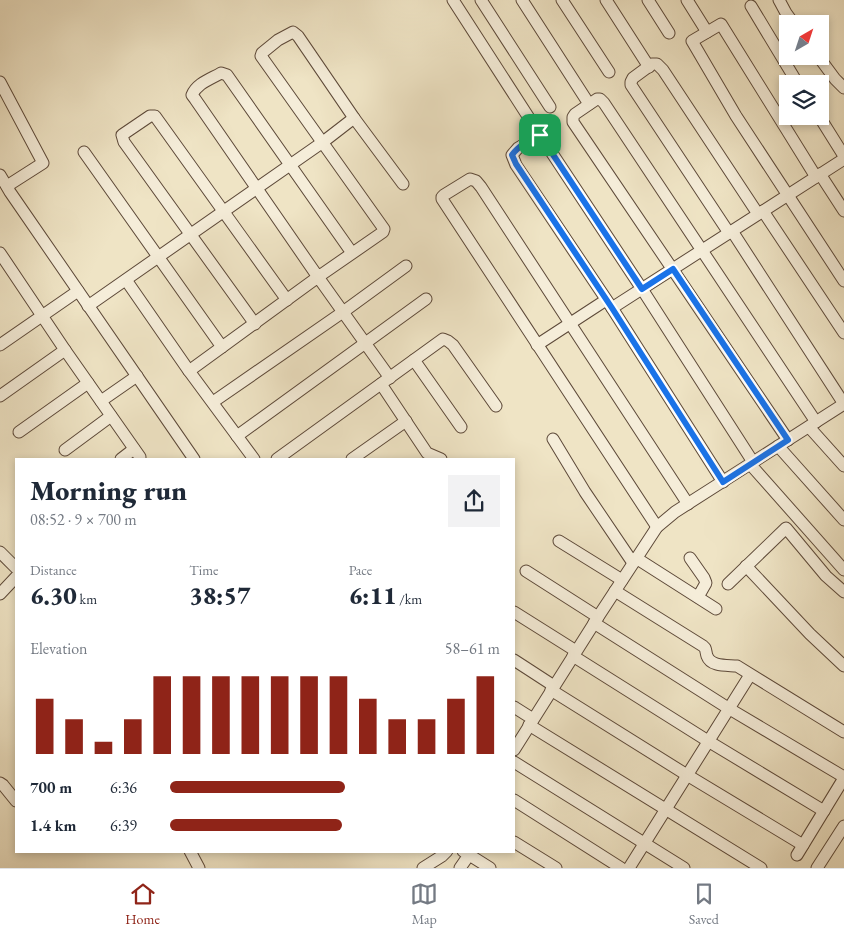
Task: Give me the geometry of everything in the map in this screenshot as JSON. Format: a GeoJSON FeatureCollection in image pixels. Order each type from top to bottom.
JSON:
{"type":"FeatureCollection","features":[{"type":"Feature","properties":{"kind":"street"},"geometry":{"type":"LineString","coordinates":[[453,0],[642,289],[752,463],[844,570]]}},
{"type":"Feature","properties":{"kind":"street"},"geometry":{"type":"LineString","coordinates":[[481,0],[550,106]]}},
{"type":"Feature","properties":{"kind":"street"},"geometry":{"type":"LineString","coordinates":[[522,0],[589,104]]}},
{"type":"Feature","properties":{"kind":"street"},"geometry":{"type":"LineString","coordinates":[[562,0],[609,72]]}},
{"type":"Feature","properties":{"kind":"street"},"geometry":{"type":"LineString","coordinates":[[606,0],[649,67]]}},
{"type":"Feature","properties":{"kind":"street"},"geometry":{"type":"LineString","coordinates":[[648,0],[669,33]]}},
{"type":"Feature","properties":{"kind":"street"},"geometry":{"type":"LineString","coordinates":[[687,0],[707,32]]}},
{"type":"Feature","properties":{"kind":"street"},"geometry":{"type":"LineString","coordinates":[[780,0],[787,15]]}},
{"type":"Feature","properties":{"kind":"street"},"geometry":{"type":"LineString","coordinates":[[751,6],[793,75]]}},
{"type":"Feature","properties":{"kind":"street"},"geometry":{"type":"LineString","coordinates":[[844,211],[818,176],[721,24],[692,41],[736,116],[844,280]]}},
{"type":"Feature","properties":{"kind":"street"},"geometry":{"type":"LineString","coordinates":[[189,371],[383,232],[384,229],[261,56],[262,52],[293,32],[298,36],[354,118],[403,184]]}},
{"type":"Feature","properties":{"kind":"street"},"geometry":{"type":"LineString","coordinates":[[515,748],[614,591],[657,527],[675,512],[812,424],[843,407],[730,232],[631,85],[633,78],[652,64],[657,64],[663,70],[844,333]]}},
{"type":"Feature","properties":{"kind":"street"},"geometry":{"type":"LineString","coordinates":[[825,65],[844,88]]}},
{"type":"Feature","properties":{"kind":"street"},"geometry":{"type":"LineString","coordinates":[[352,253],[227,75],[221,73],[199,86],[192,95],[366,344],[423,456]]}},
{"type":"Feature","properties":{"kind":"street"},"geometry":{"type":"LineString","coordinates":[[0,82],[43,164],[5,192]]}},
{"type":"Feature","properties":{"kind":"street"},"geometry":{"type":"LineString","coordinates":[[788,440],[573,122],[575,114],[597,99],[604,103],[812,424],[844,466]]}},
{"type":"Feature","properties":{"kind":"street"},"geometry":{"type":"LineString","coordinates":[[255,324],[124,142],[122,135],[150,116],[155,116],[287,300]]}},
{"type":"Feature","properties":{"kind":"street"},"geometry":{"type":"LineString","coordinates":[[88,306],[323,142],[354,118]]}},
{"type":"Feature","properties":{"kind":"street"},"geometry":{"type":"LineString","coordinates":[[537,345],[570,323],[642,289],[844,159],[825,125]]}},
{"type":"Feature","properties":{"kind":"street"},"geometry":{"type":"LineString","coordinates":[[540,135],[518,148],[512,155],[516,164],[609,304],[723,482]]}},
{"type":"Feature","properties":{"kind":"street"},"geometry":{"type":"LineString","coordinates":[[84,152],[222,347]]}},
{"type":"Feature","properties":{"kind":"street"},"geometry":{"type":"LineString","coordinates":[[0,175],[5,192],[78,291],[193,458]]}},
{"type":"Feature","properties":{"kind":"street"},"geometry":{"type":"LineString","coordinates":[[657,527],[442,199],[442,196],[470,179],[476,181],[481,187],[688,504]]}},
{"type":"Feature","properties":{"kind":"street"},"geometry":{"type":"LineString","coordinates":[[0,253],[137,453],[124,458]]}},
{"type":"Feature","properties":{"kind":"street"},"geometry":{"type":"LineString","coordinates":[[213,402],[406,266]]}},
{"type":"Feature","properties":{"kind":"street"},"geometry":{"type":"LineString","coordinates":[[126,280],[189,371],[253,458]]}},
{"type":"Feature","properties":{"kind":"street"},"geometry":{"type":"LineString","coordinates":[[0,329],[4,342],[78,291]]}},
{"type":"Feature","properties":{"kind":"street"},"geometry":{"type":"LineString","coordinates":[[237,436],[426,299]]}},
{"type":"Feature","properties":{"kind":"street"},"geometry":{"type":"LineString","coordinates":[[278,458],[443,339],[453,345],[496,406]]}},
{"type":"Feature","properties":{"kind":"street"},"geometry":{"type":"LineString","coordinates":[[0,396],[65,350]]}},
{"type":"Feature","properties":{"kind":"street"},"geometry":{"type":"LineString","coordinates":[[414,360],[461,427]]}},
{"type":"Feature","properties":{"kind":"street"},"geometry":{"type":"LineString","coordinates":[[101,401],[137,376]]}},
{"type":"Feature","properties":{"kind":"street"},"geometry":{"type":"LineString","coordinates":[[19,432],[88,383]]}},
{"type":"Feature","properties":{"kind":"street"},"geometry":{"type":"LineString","coordinates":[[65,450],[111,416]]}},
{"type":"Feature","properties":{"kind":"street"},"geometry":{"type":"LineString","coordinates":[[353,458],[406,421]]}},
{"type":"Feature","properties":{"kind":"street"},"geometry":{"type":"LineString","coordinates":[[553,439],[585,492],[634,561],[716,609]]}},
{"type":"Feature","properties":{"kind":"street"},"geometry":{"type":"LineString","coordinates":[[778,446],[844,520]]}},
{"type":"Feature","properties":{"kind":"street"},"geometry":{"type":"LineString","coordinates":[[728,584],[786,528],[826,576],[844,592]]}},
{"type":"Feature","properties":{"kind":"street"},"geometry":{"type":"LineString","coordinates":[[559,541],[622,580]]}},
{"type":"Feature","properties":{"kind":"street"},"geometry":{"type":"LineString","coordinates":[[0,552],[15,567]]}},
{"type":"Feature","properties":{"kind":"street"},"geometry":{"type":"LineString","coordinates":[[690,558],[706,583],[698,597]]}},
{"type":"Feature","properties":{"kind":"street"},"geometry":{"type":"LineString","coordinates":[[746,566],[810,634],[844,666]]}},
{"type":"Feature","properties":{"kind":"street"},"geometry":{"type":"LineString","coordinates":[[515,661],[553,688],[800,850],[844,778],[728,708],[526,571]]}},
{"type":"Feature","properties":{"kind":"street"},"geometry":{"type":"LineString","coordinates":[[0,594],[15,578]]}},
{"type":"Feature","properties":{"kind":"street"},"geometry":{"type":"LineString","coordinates":[[614,591],[704,646],[706,655],[710,660],[720,665],[736,666],[844,732]]}},
{"type":"Feature","properties":{"kind":"street"},"geometry":{"type":"LineString","coordinates":[[515,613],[708,740],[824,810]]}},
{"type":"Feature","properties":{"kind":"street"},"geometry":{"type":"LineString","coordinates":[[629,868],[750,675]]}},
{"type":"Feature","properties":{"kind":"street"},"geometry":{"type":"LineString","coordinates":[[515,707],[531,722],[761,868]]}},
{"type":"Feature","properties":{"kind":"street"},"geometry":{"type":"LineString","coordinates":[[515,763],[684,868]]}},
{"type":"Feature","properties":{"kind":"street"},"geometry":{"type":"LineString","coordinates":[[0,783],[15,800]]}},
{"type":"Feature","properties":{"kind":"street"},"geometry":{"type":"LineString","coordinates":[[515,801],[621,868]]}},
{"type":"Feature","properties":{"kind":"street"},"geometry":{"type":"LineString","coordinates":[[817,868],[844,826]]}},
{"type":"Feature","properties":{"kind":"street"},"geometry":{"type":"LineString","coordinates":[[515,843],[556,868]]}},
{"type":"Feature","properties":{"kind":"street"},"geometry":{"type":"LineString","coordinates":[[191,853],[199,868]]}},
{"type":"Feature","properties":{"kind":"street"},"geometry":{"type":"LineString","coordinates":[[425,868],[445,853]]}},
{"type":"Feature","properties":{"kind":"street"},"geometry":{"type":"LineString","coordinates":[[460,868],[466,853],[490,868]]}},
{"type":"Feature","properties":{"kind":"route"},"geometry":{"type":"LineString","coordinates":[[540,135],[642,289],[673,269],[788,440],[723,482],[612,308],[516,164],[512,155],[514,152],[540,135]]}}]}
